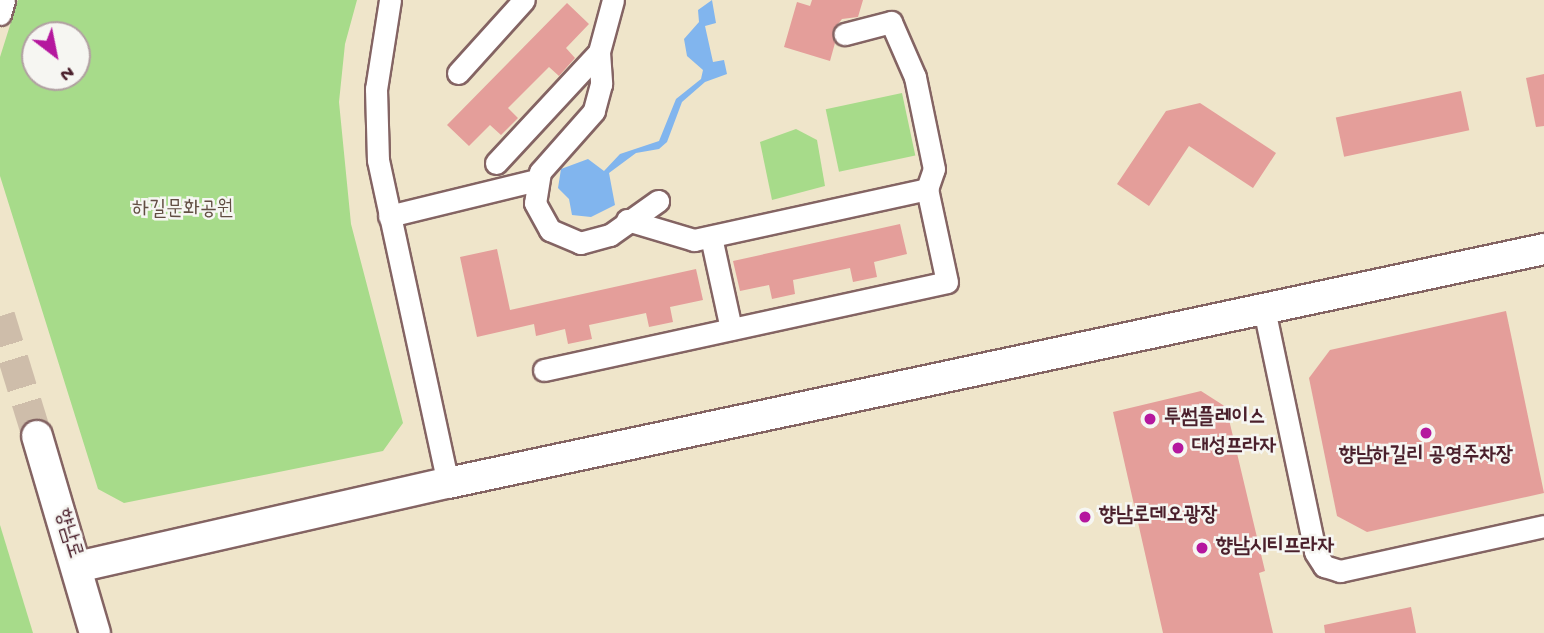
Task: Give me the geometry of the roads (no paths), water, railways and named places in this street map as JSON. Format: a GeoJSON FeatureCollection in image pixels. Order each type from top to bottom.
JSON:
{"type":"FeatureCollection","features":[{"type":"Feature","properties":{"kind":"street"},"geometry":{"type":"LineString","coordinates":[[0,15],[4,0]]}},
{"type":"Feature","properties":{"kind":"street"},"geometry":{"type":"LineString","coordinates":[[390,0],[376,89],[378,160],[448,483]]}},
{"type":"Feature","properties":{"kind":"street"},"geometry":{"type":"LineString","coordinates":[[458,73],[524,0]]}},
{"type":"Feature","properties":{"kind":"street"},"geometry":{"type":"LineString","coordinates":[[613,0],[598,52],[601,84],[594,111],[549,158],[537,180],[535,203],[540,218],[564,239],[596,241],[658,201]]}},
{"type":"Feature","properties":{"kind":"street"},"geometry":{"type":"LineString","coordinates":[[544,370],[947,282],[927,189],[934,169],[915,77],[891,22],[845,34]]}},
{"type":"Feature","properties":{"kind":"street"},"geometry":{"type":"LineString","coordinates":[[496,163],[598,52]]}},
{"type":"Feature","properties":{"kind":"street"},"geometry":{"type":"LineString","coordinates":[[389,216],[537,180]]}},
{"type":"Feature","properties":{"kind":"street"},"geometry":{"type":"LineString","coordinates":[[627,220],[678,238],[711,237],[927,189]]}},
{"type":"Feature","properties":{"kind":"street"},"geometry":{"type":"LineString","coordinates":[[711,237],[731,329]]}},
{"type":"Feature","properties":{"kind":"street"},"geometry":{"type":"LineString","coordinates":[[77,567],[448,483],[1544,249]]}},
{"type":"Feature","properties":{"kind":"street"},"geometry":{"type":"LineString","coordinates":[[1264,309],[1315,552],[1324,566],[1340,571],[1544,526]]}},
{"type":"Feature","properties":{"kind":"street","name":"향남로"},"geometry":{"type":"LineString","coordinates":[[37,436],[95,633]]}},
{"type":"Feature","properties":{"kind":"water"},"geometry":{"type":"Polygon","coordinates":[[[712,0],[716,23],[705,26],[713,62],[724,60],[727,74],[705,82],[682,102],[667,142],[659,149],[636,153],[609,173],[615,205],[591,217],[572,215],[569,199],[558,188],[561,169],[588,159],[604,171],[620,154],[659,141],[676,99],[701,79],[703,70],[687,56],[684,39],[699,22],[698,10],[712,0]]]}},
{"type":"Feature","properties":{"kind":"tunnel"},"geometry":{"type":"LineString","coordinates":[[0,316],[37,436]]}},
{"type":"Feature","properties":{"kind":"place","name":"투썸플레이스"},"geometry":{"type":"Point","coordinates":[1150,419]}},
{"type":"Feature","properties":{"kind":"place","name":"향남하길리 공영주차장"},"geometry":{"type":"Point","coordinates":[1426,433]}},
{"type":"Feature","properties":{"kind":"place","name":"대성프라자"},"geometry":{"type":"Point","coordinates":[1178,448]}},
{"type":"Feature","properties":{"kind":"place","name":"향남로데오광장"},"geometry":{"type":"Point","coordinates":[1085,517]}},
{"type":"Feature","properties":{"kind":"place","name":"향남시티프라자"},"geometry":{"type":"Point","coordinates":[1202,548]}},
{"type":"Feature","properties":{"kind":"park label","name":"하길문화공원"},"geometry":{"type":"Point","coordinates":[183,211]}}]}
